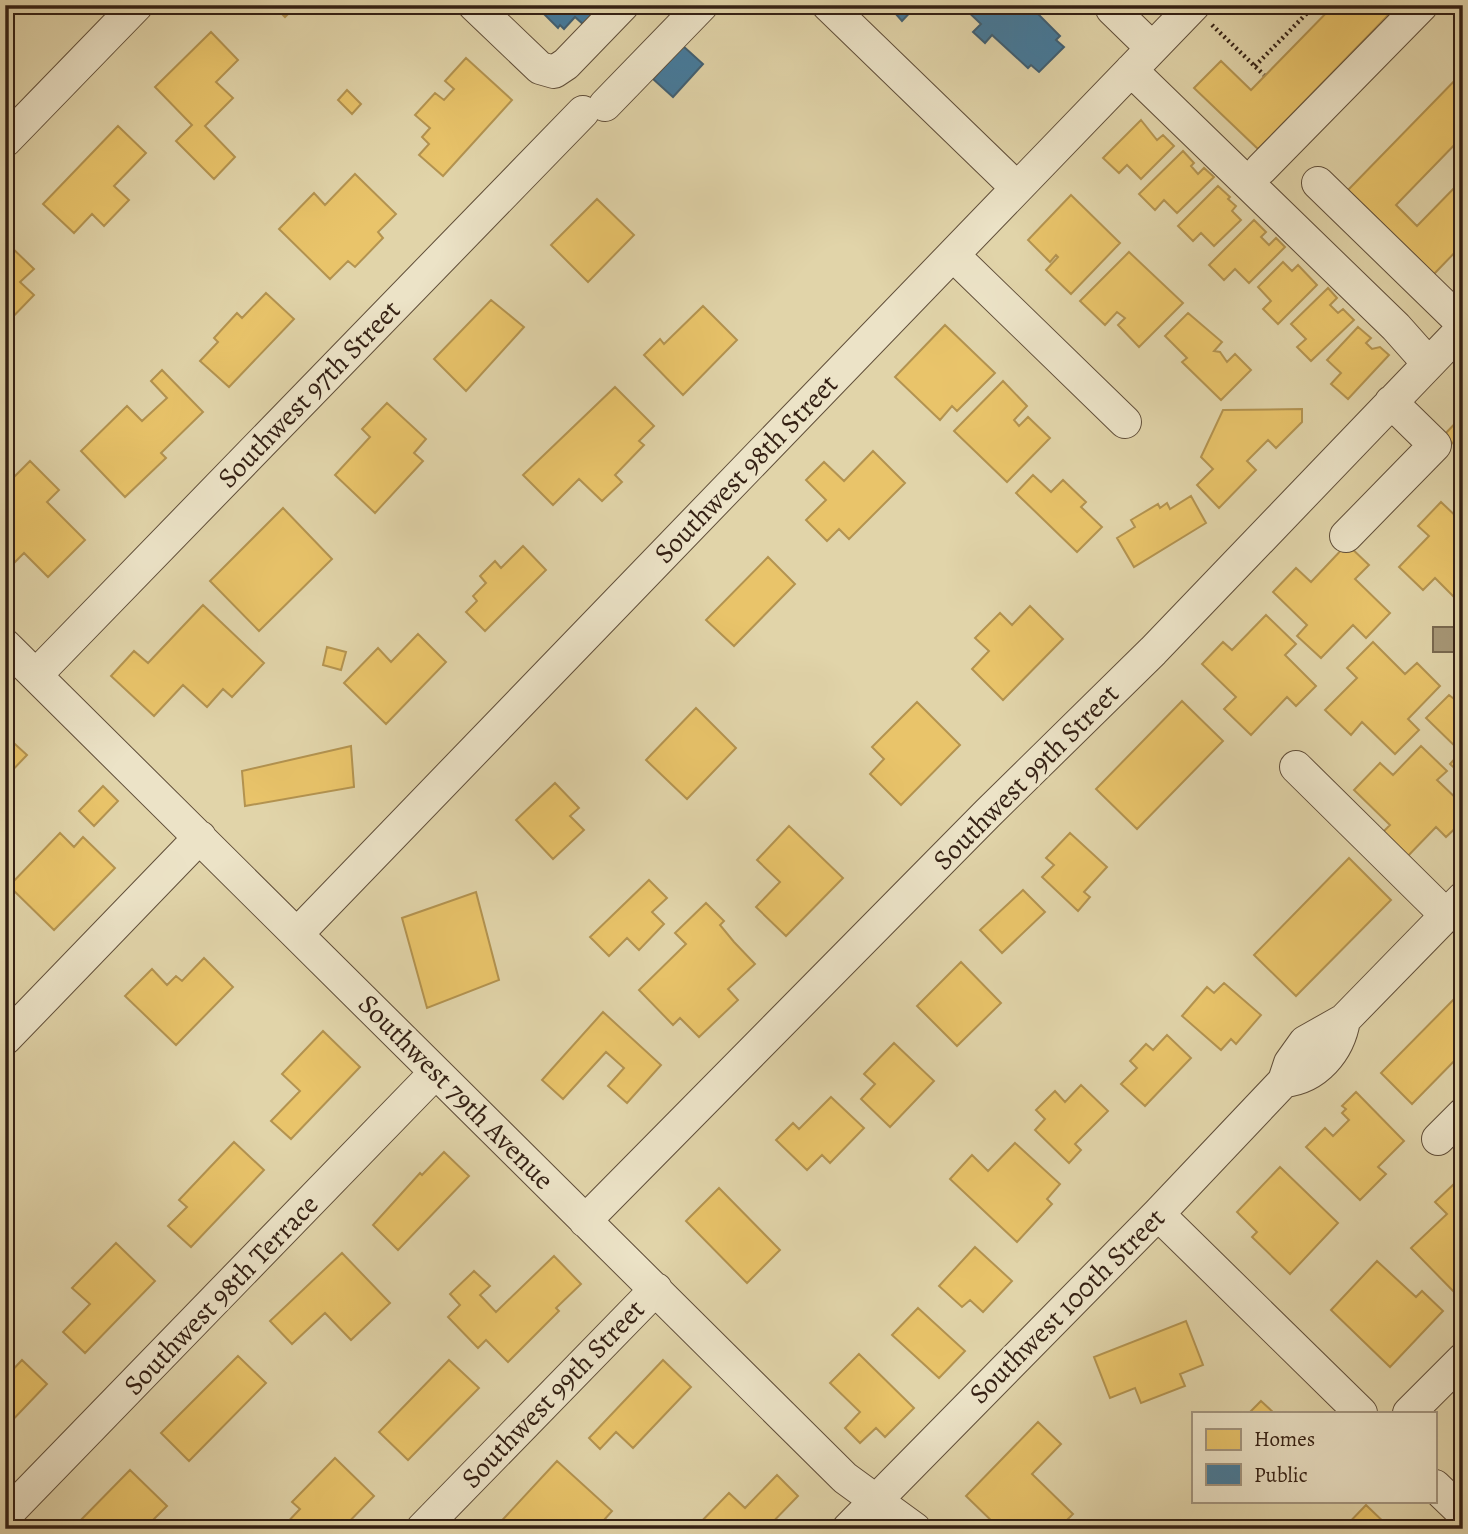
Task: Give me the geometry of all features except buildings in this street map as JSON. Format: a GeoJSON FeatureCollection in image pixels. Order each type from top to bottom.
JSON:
{"type":"FeatureCollection","features":[{"type":"Feature","properties":{"kind":"street"},"geometry":{"type":"LineString","coordinates":[[5,141],[137,5]]}},
{"type":"Feature","properties":{"kind":"street"},"geometry":{"type":"LineString","coordinates":[[474,5],[540,68],[554,72],[566,64],[623,5]]}},
{"type":"Feature","properties":{"kind":"street","name":"Southwest 97th Street"},"geometry":{"type":"LineString","coordinates":[[36,675],[594,108],[702,5]]}},
{"type":"Feature","properties":{"kind":"street"},"geometry":{"type":"LineString","coordinates":[[828,5],[1017,188]]}},
{"type":"Feature","properties":{"kind":"street"},"geometry":{"type":"LineString","coordinates":[[1115,5],[1112,9],[1142,59],[1428,363]]}},
{"type":"Feature","properties":{"kind":"street"},"geometry":{"type":"LineString","coordinates":[[1261,169],[1422,5]]}},
{"type":"Feature","properties":{"kind":"street","name":"Southwest 98th Street"},"geometry":{"type":"LineString","coordinates":[[298,933],[1142,59],[1203,15]]}},
{"type":"Feature","properties":{"kind":"street"},"geometry":{"type":"LineString","coordinates":[[1318,183],[1463,326]]}},
{"type":"Feature","properties":{"kind":"street"},"geometry":{"type":"LineString","coordinates":[[953,255],[1125,422]]}},
{"type":"Feature","properties":{"kind":"street","name":"Southwest 99th Street"},"geometry":{"type":"LineString","coordinates":[[585,1221],[988,813],[1105,699],[1463,326]]}},
{"type":"Feature","properties":{"kind":"street"},"geometry":{"type":"LineString","coordinates":[[1346,536],[1435,445],[1391,402]]}},
{"type":"Feature","properties":{"kind":"street","name":"Southwest 79th Avenue"},"geometry":{"type":"LineString","coordinates":[[5,645],[845,1478],[915,1529]]}},
{"type":"Feature","properties":{"kind":"street"},"geometry":{"type":"LineString","coordinates":[[1296,767],[1455,906]]}},
{"type":"Feature","properties":{"kind":"street"},"geometry":{"type":"LineString","coordinates":[[5,1039],[200,837]]}},
{"type":"Feature","properties":{"kind":"street","name":"Southwest 100th Street"},"geometry":{"type":"LineString","coordinates":[[848,1529],[1284,1082],[1290,1063],[1305,1042],[1344,1020],[1455,906]]}},
{"type":"Feature","properties":{"kind":"street","name":"Southwest 98th Terrace"},"geometry":{"type":"LineString","coordinates":[[5,1516],[435,1073]]}},
{"type":"Feature","properties":{"kind":"street"},"geometry":{"type":"LineString","coordinates":[[1438,1139],[1463,1114]]}},
{"type":"Feature","properties":{"kind":"street"},"geometry":{"type":"LineString","coordinates":[[1158,1214],[1360,1412]]}},
{"type":"Feature","properties":{"kind":"street","name":"Southwest 99th Street"},"geometry":{"type":"LineString","coordinates":[[422,1529],[656,1289]]}},
{"type":"Feature","properties":{"kind":"street"},"geometry":{"type":"LineString","coordinates":[[1410,1412],[1463,1359]]}},
{"type":"Feature","properties":{"kind":"street"},"geometry":{"type":"LineString","coordinates":[[1436,1487],[1463,1513]]}},
{"type":"Feature","properties":{"kind":"path"},"geometry":{"type":"LineString","coordinates":[[1255,66],[1315,5]]}},
{"type":"Feature","properties":{"kind":"path"},"geometry":{"type":"LineString","coordinates":[[1203,15],[1264,75]]}},
{"type":"Feature","properties":{"kind":"shaded area"},"geometry":{"type":"Polygon","coordinates":[[[1433,627],[1463,627],[1463,652],[1433,652],[1433,627]]]}}]}
